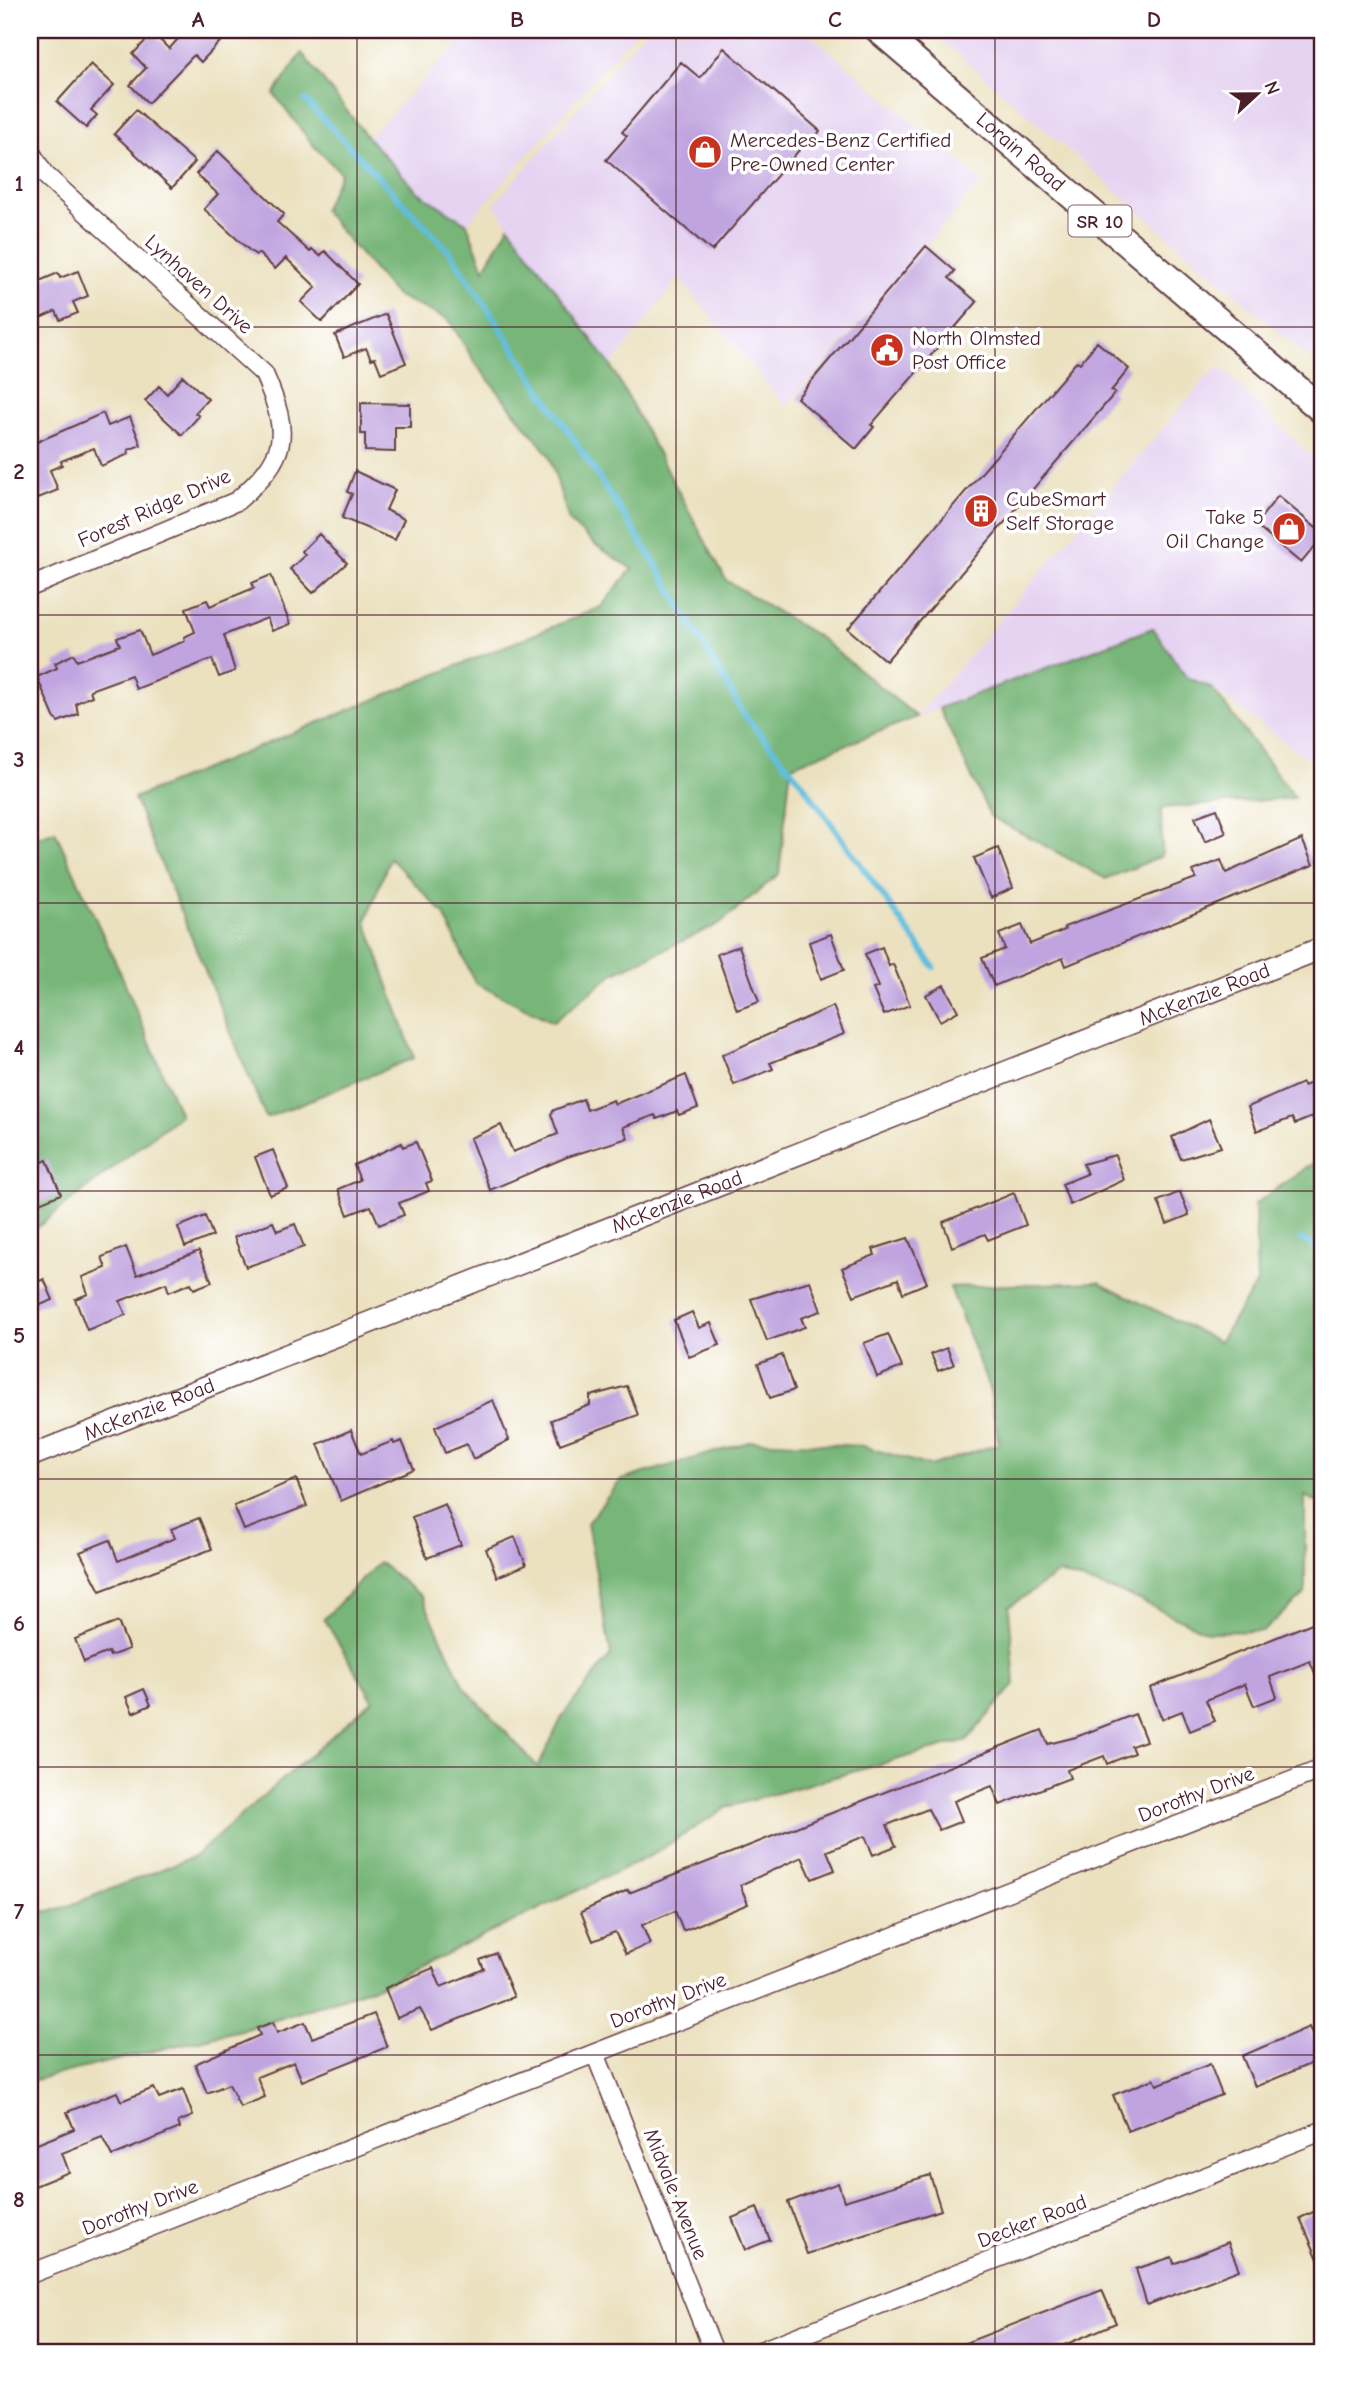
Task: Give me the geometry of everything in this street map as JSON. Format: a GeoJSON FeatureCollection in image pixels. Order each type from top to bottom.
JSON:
{"type":"FeatureCollection","features":[{"type":"Feature","properties":{"kind":"main road","name":"Lorain Road"},"geometry":{"type":"LineString","coordinates":[[879,30],[1322,410]]}},
{"type":"Feature","properties":{"kind":"street","name":"Lynhaven Drive"},"geometry":{"type":"LineString","coordinates":[[30,151],[35,174],[264,374],[280,410],[281,450]]}},
{"type":"Feature","properties":{"kind":"street","name":"Forest Ridge Drive"},"geometry":{"type":"LineString","coordinates":[[30,587],[237,501],[261,480],[281,450]]}},
{"type":"Feature","properties":{"kind":"street","name":"McKenzie Road"},"geometry":{"type":"LineString","coordinates":[[30,1456],[1322,948]]}},
{"type":"Feature","properties":{"kind":"street","name":"Dorothy Drive"},"geometry":{"type":"LineString","coordinates":[[30,2274],[1322,1769]]}},
{"type":"Feature","properties":{"kind":"street","name":"Midvale Avenue"},"geometry":{"type":"LineString","coordinates":[[595,2053],[714,2352]]}},
{"type":"Feature","properties":{"kind":"street","name":"Decker Road"},"geometry":{"type":"LineString","coordinates":[[758,2352],[1322,2131]]}},
{"type":"Feature","properties":{"kind":"shaded area"},"geometry":{"type":"Polygon","coordinates":[[[471,30],[637,30],[467,224],[418,192],[368,138],[471,30]]]}},
{"type":"Feature","properties":{"kind":"shaded area"},"geometry":{"type":"Polygon","coordinates":[[[646,30],[805,30],[982,181],[786,407],[679,278],[611,366],[494,204],[646,30]]]}},
{"type":"Feature","properties":{"kind":"shaded area"},"geometry":{"type":"Polygon","coordinates":[[[930,30],[1322,30],[1322,369],[930,30]]]}},
{"type":"Feature","properties":{"kind":"shaded area"},"geometry":{"type":"Polygon","coordinates":[[[1220,367],[1322,467],[1322,762],[1303,756],[1212,688],[1186,677],[1153,628],[917,717],[1207,377],[1220,367]]]}},
{"type":"Feature","properties":{"kind":"green space"},"geometry":{"type":"Polygon","coordinates":[[[302,53],[368,138],[418,192],[467,224],[484,269],[509,226],[611,366],[726,580],[820,638],[917,717],[791,766],[779,874],[719,924],[614,973],[553,1022],[475,983],[444,914],[390,858],[366,921],[414,1058],[266,1118],[134,798],[601,607],[632,569],[594,544],[569,521],[549,455],[476,364],[449,320],[395,295],[323,210],[341,173],[314,146],[274,94],[302,53]]]}},
{"type":"Feature","properties":{"kind":"green space"},"geometry":{"type":"Polygon","coordinates":[[[1153,628],[1186,677],[1212,688],[1295,798],[1161,808],[1162,856],[1106,879],[990,816],[939,708],[1153,628]]]}},
{"type":"Feature","properties":{"kind":"green space"},"geometry":{"type":"Polygon","coordinates":[[[55,831],[121,974],[180,1115],[30,1233],[30,841],[55,831]]]}},
{"type":"Feature","properties":{"kind":"green space"},"geometry":{"type":"Polygon","coordinates":[[[1322,1157],[1322,1504],[1305,1496],[1305,1594],[1263,1631],[1207,1632],[1130,1596],[1059,1573],[1009,1607],[1015,1684],[967,1740],[727,1807],[654,1854],[381,1985],[257,2026],[30,2081],[30,1913],[58,1910],[195,1856],[373,1700],[324,1619],[379,1562],[422,1597],[464,1687],[538,1767],[563,1715],[611,1655],[587,1523],[621,1480],[752,1441],[863,1446],[929,1466],[999,1444],[990,1391],[950,1287],[1099,1282],[1219,1342],[1257,1283],[1255,1204],[1322,1157]]]}},
{"type":"Feature","properties":{"kind":"building"},"geometry":{"type":"Polygon","coordinates":[[[186,30],[231,30],[201,62],[194,55],[148,103],[130,85],[146,68],[133,54],[153,33],[169,49],[186,30]]]}},
{"type":"Feature","properties":{"kind":"building","name":"Mercedes-Benz Certified Pre-Owned Center"},"geometry":{"type":"Polygon","coordinates":[[[724,48],[820,131],[810,144],[806,142],[712,251],[606,160],[627,136],[622,132],[681,62],[700,78],[724,48]]]}},
{"type":"Feature","properties":{"kind":"building"},"geometry":{"type":"Polygon","coordinates":[[[91,64],[114,85],[91,110],[97,115],[86,128],[57,102],[91,64]]]}},
{"type":"Feature","properties":{"kind":"building"},"geometry":{"type":"Polygon","coordinates":[[[136,110],[195,162],[172,188],[114,134],[136,110]]]}},
{"type":"Feature","properties":{"kind":"building"},"geometry":{"type":"Polygon","coordinates":[[[218,151],[284,214],[277,222],[310,252],[312,249],[320,256],[325,251],[358,284],[322,322],[301,302],[316,287],[286,258],[275,269],[258,253],[256,255],[249,250],[204,209],[218,194],[196,174],[218,151]]]}},
{"type":"Feature","properties":{"kind":"building","name":"North Olmsted Post Office"},"geometry":{"type":"Polygon","coordinates":[[[926,246],[955,271],[949,278],[977,302],[871,425],[874,427],[856,449],[797,398],[926,246]]]}},
{"type":"Feature","properties":{"kind":"building"},"geometry":{"type":"Polygon","coordinates":[[[78,271],[88,296],[73,302],[78,313],[60,320],[56,311],[38,319],[30,299],[30,285],[58,273],[60,278],[78,271]]]}},
{"type":"Feature","properties":{"kind":"building"},"geometry":{"type":"Polygon","coordinates":[[[386,314],[406,363],[381,373],[375,358],[371,359],[366,348],[344,357],[335,335],[386,314]]]}},
{"type":"Feature","properties":{"kind":"building","name":"CubeSmart Self Storage"},"geometry":{"type":"Polygon","coordinates":[[[1097,342],[1129,369],[1111,391],[1115,393],[886,661],[848,629],[1077,361],[1080,363],[1097,342]]]}},
{"type":"Feature","properties":{"kind":"building"},"geometry":{"type":"Polygon","coordinates":[[[183,376],[208,399],[195,413],[199,416],[182,435],[145,401],[159,386],[167,394],[183,376]]]}},
{"type":"Feature","properties":{"kind":"building"},"geometry":{"type":"Polygon","coordinates":[[[361,403],[410,404],[410,427],[395,427],[395,452],[365,451],[365,434],[361,434],[361,403]]]}},
{"type":"Feature","properties":{"kind":"building"},"geometry":{"type":"Polygon","coordinates":[[[103,413],[108,426],[130,417],[141,445],[128,450],[129,454],[101,466],[94,448],[61,461],[62,465],[50,470],[58,490],[36,499],[30,483],[30,445],[103,413]]]}},
{"type":"Feature","properties":{"kind":"building"},"geometry":{"type":"Polygon","coordinates":[[[355,471],[395,490],[386,510],[404,519],[395,540],[342,518],[352,494],[347,492],[355,471]]]}},
{"type":"Feature","properties":{"kind":"building","name":"Take 5 Oil Change"},"geometry":{"type":"Polygon","coordinates":[[[1278,496],[1322,533],[1322,538],[1301,563],[1255,525],[1278,496]]]}},
{"type":"Feature","properties":{"kind":"building"},"geometry":{"type":"Polygon","coordinates":[[[319,534],[347,563],[313,593],[290,569],[305,555],[302,551],[319,534]]]}},
{"type":"Feature","properties":{"kind":"building"},"geometry":{"type":"Polygon","coordinates":[[[271,575],[290,624],[272,631],[267,618],[224,635],[235,671],[219,677],[212,659],[136,689],[131,675],[90,690],[92,696],[76,703],[78,714],[58,722],[54,717],[37,677],[57,668],[55,663],[74,654],[77,661],[120,645],[117,638],[140,630],[150,655],[185,641],[184,637],[195,632],[186,608],[207,600],[210,606],[254,588],[252,583],[271,575]]]}},
{"type":"Feature","properties":{"kind":"building"},"geometry":{"type":"Polygon","coordinates":[[[1217,809],[1226,833],[1205,842],[1195,817],[1217,809]]]}},
{"type":"Feature","properties":{"kind":"building"},"geometry":{"type":"Polygon","coordinates":[[[1302,839],[1313,865],[1066,966],[1063,958],[994,986],[982,958],[1005,949],[999,934],[1022,925],[1030,944],[1065,930],[1064,927],[1196,878],[1193,871],[1221,860],[1226,873],[1302,839]]]}},
{"type":"Feature","properties":{"kind":"building"},"geometry":{"type":"Polygon","coordinates":[[[998,848],[1013,888],[991,898],[974,858],[998,848]]]}},
{"type":"Feature","properties":{"kind":"building"},"geometry":{"type":"Polygon","coordinates":[[[831,934],[844,970],[821,979],[809,942],[831,934]]]}},
{"type":"Feature","properties":{"kind":"building"},"geometry":{"type":"Polygon","coordinates":[[[739,946],[759,1002],[737,1010],[717,954],[739,946]]]}},
{"type":"Feature","properties":{"kind":"building"},"geometry":{"type":"Polygon","coordinates":[[[882,947],[889,966],[893,964],[910,1005],[884,1015],[873,989],[878,987],[865,954],[882,947]]]}},
{"type":"Feature","properties":{"kind":"building"},"geometry":{"type":"Polygon","coordinates":[[[944,985],[958,1011],[940,1021],[926,995],[944,985]]]}},
{"type":"Feature","properties":{"kind":"building"},"geometry":{"type":"Polygon","coordinates":[[[833,1006],[844,1034],[770,1063],[773,1069],[734,1085],[722,1055],[833,1006]]]}},
{"type":"Feature","properties":{"kind":"building"},"geometry":{"type":"Polygon","coordinates":[[[686,1075],[698,1108],[679,1115],[677,1111],[657,1119],[655,1115],[623,1127],[628,1138],[567,1157],[490,1190],[470,1138],[501,1125],[513,1152],[558,1134],[551,1114],[554,1110],[583,1099],[587,1110],[613,1100],[615,1104],[686,1075]]]}},
{"type":"Feature","properties":{"kind":"building"},"geometry":{"type":"Polygon","coordinates":[[[1322,1079],[1322,1113],[1295,1124],[1292,1118],[1257,1131],[1248,1107],[1302,1083],[1303,1086],[1322,1079]]]}},
{"type":"Feature","properties":{"kind":"building"},"geometry":{"type":"Polygon","coordinates":[[[1209,1119],[1221,1147],[1181,1159],[1172,1137],[1209,1119]]]}},
{"type":"Feature","properties":{"kind":"building"},"geometry":{"type":"Polygon","coordinates":[[[416,1142],[432,1181],[426,1183],[429,1191],[399,1203],[404,1215],[379,1225],[371,1206],[348,1215],[338,1189],[360,1180],[354,1165],[402,1143],[403,1147],[416,1142]]]}},
{"type":"Feature","properties":{"kind":"building"},"geometry":{"type":"Polygon","coordinates":[[[273,1150],[288,1188],[270,1195],[255,1157],[273,1150]]]}},
{"type":"Feature","properties":{"kind":"building"},"geometry":{"type":"Polygon","coordinates":[[[1115,1155],[1124,1180],[1070,1205],[1062,1184],[1087,1174],[1083,1164],[1115,1155]]]}},
{"type":"Feature","properties":{"kind":"building"},"geometry":{"type":"Polygon","coordinates":[[[47,1160],[61,1194],[37,1204],[30,1185],[30,1167],[47,1160]]]}},
{"type":"Feature","properties":{"kind":"building"},"geometry":{"type":"Polygon","coordinates":[[[1180,1192],[1189,1215],[1167,1224],[1158,1201],[1180,1192]]]}},
{"type":"Feature","properties":{"kind":"building"},"geometry":{"type":"Polygon","coordinates":[[[1014,1193],[1026,1225],[988,1240],[985,1234],[952,1247],[943,1222],[1014,1193]]]}},
{"type":"Feature","properties":{"kind":"building"},"geometry":{"type":"Polygon","coordinates":[[[205,1216],[213,1236],[185,1247],[178,1227],[205,1216]]]}},
{"type":"Feature","properties":{"kind":"building"},"geometry":{"type":"Polygon","coordinates":[[[273,1222],[277,1231],[295,1224],[304,1247],[246,1267],[234,1237],[273,1222]]]}},
{"type":"Feature","properties":{"kind":"building"},"geometry":{"type":"Polygon","coordinates":[[[908,1238],[927,1283],[903,1293],[898,1279],[854,1296],[842,1268],[875,1255],[873,1249],[908,1238]]]}},
{"type":"Feature","properties":{"kind":"building"},"geometry":{"type":"Polygon","coordinates":[[[126,1247],[137,1275],[199,1251],[212,1282],[194,1289],[191,1283],[169,1292],[166,1283],[120,1301],[126,1315],[87,1330],[75,1299],[88,1294],[82,1277],[106,1268],[102,1257],[126,1247]]]}},
{"type":"Feature","properties":{"kind":"building"},"geometry":{"type":"Polygon","coordinates":[[[44,1279],[53,1300],[30,1309],[30,1285],[44,1279]]]}},
{"type":"Feature","properties":{"kind":"building"},"geometry":{"type":"Polygon","coordinates":[[[810,1281],[821,1311],[801,1318],[805,1327],[767,1341],[751,1299],[810,1281]]]}},
{"type":"Feature","properties":{"kind":"building"},"geometry":{"type":"Polygon","coordinates":[[[692,1312],[699,1328],[711,1323],[720,1345],[689,1357],[674,1320],[692,1312]]]}},
{"type":"Feature","properties":{"kind":"building"},"geometry":{"type":"Polygon","coordinates":[[[888,1334],[902,1367],[877,1377],[864,1343],[888,1334]]]}},
{"type":"Feature","properties":{"kind":"building"},"geometry":{"type":"Polygon","coordinates":[[[947,1348],[954,1365],[938,1371],[931,1354],[947,1348]]]}},
{"type":"Feature","properties":{"kind":"building"},"geometry":{"type":"Polygon","coordinates":[[[782,1355],[794,1390],[770,1398],[758,1364],[782,1355]]]}},
{"type":"Feature","properties":{"kind":"building"},"geometry":{"type":"Polygon","coordinates":[[[627,1386],[638,1415],[560,1444],[551,1420],[590,1405],[590,1396],[627,1386]]]}},
{"type":"Feature","properties":{"kind":"building"},"geometry":{"type":"Polygon","coordinates":[[[493,1400],[509,1440],[473,1459],[467,1444],[445,1453],[435,1427],[493,1400]]]}},
{"type":"Feature","properties":{"kind":"building"},"geometry":{"type":"Polygon","coordinates":[[[351,1430],[361,1454],[393,1441],[394,1444],[402,1441],[414,1469],[341,1501],[318,1444],[351,1430]]]}},
{"type":"Feature","properties":{"kind":"building"},"geometry":{"type":"Polygon","coordinates":[[[296,1479],[307,1506],[244,1530],[234,1506],[296,1479]]]}},
{"type":"Feature","properties":{"kind":"building"},"geometry":{"type":"Polygon","coordinates":[[[445,1504],[461,1545],[427,1558],[412,1517],[445,1504]]]}},
{"type":"Feature","properties":{"kind":"building"},"geometry":{"type":"Polygon","coordinates":[[[199,1518],[212,1549],[100,1591],[80,1552],[110,1540],[118,1561],[175,1538],[171,1529],[199,1518]]]}},
{"type":"Feature","properties":{"kind":"building"},"geometry":{"type":"Polygon","coordinates":[[[515,1537],[526,1565],[497,1577],[486,1549],[515,1537]]]}},
{"type":"Feature","properties":{"kind":"building"},"geometry":{"type":"Polygon","coordinates":[[[1322,1619],[1322,1690],[1310,1661],[1270,1677],[1277,1697],[1254,1706],[1245,1684],[1206,1700],[1215,1721],[1190,1731],[1182,1711],[1162,1719],[1150,1688],[1322,1619]]]}},
{"type":"Feature","properties":{"kind":"building"},"geometry":{"type":"Polygon","coordinates":[[[118,1622],[129,1649],[110,1656],[108,1652],[84,1662],[75,1639],[118,1622]]]}},
{"type":"Feature","properties":{"kind":"building"},"geometry":{"type":"Polygon","coordinates":[[[144,1689],[151,1705],[133,1713],[126,1697],[144,1689]]]}},
{"type":"Feature","properties":{"kind":"building"},"geometry":{"type":"Polygon","coordinates":[[[1135,1714],[1146,1741],[1131,1746],[1134,1753],[1107,1764],[1104,1756],[1067,1770],[1070,1778],[1000,1805],[992,1786],[954,1801],[962,1821],[939,1830],[928,1809],[887,1825],[896,1846],[873,1855],[865,1836],[827,1851],[835,1870],[812,1879],[802,1857],[740,1885],[748,1904],[683,1931],[675,1911],[642,1925],[650,1944],[626,1954],[615,1932],[593,1941],[581,1912],[628,1890],[629,1893],[1042,1730],[1048,1744],[1076,1737],[1135,1714]]]}},
{"type":"Feature","properties":{"kind":"building"},"geometry":{"type":"Polygon","coordinates":[[[496,1953],[514,1997],[432,2030],[420,2009],[397,2018],[385,1988],[433,1968],[441,1987],[484,1969],[480,1960],[496,1953]]]}},
{"type":"Feature","properties":{"kind":"building"},"geometry":{"type":"Polygon","coordinates":[[[374,2014],[387,2047],[302,2081],[294,2062],[257,2077],[265,2097],[240,2107],[229,2084],[207,2093],[195,2064],[260,2035],[257,2028],[273,2022],[277,2033],[305,2022],[312,2038],[374,2014]]]}},
{"type":"Feature","properties":{"kind":"building"},"geometry":{"type":"Polygon","coordinates":[[[1309,2027],[1322,2059],[1255,2087],[1242,2056],[1309,2027]]]}},
{"type":"Feature","properties":{"kind":"building"},"geometry":{"type":"Polygon","coordinates":[[[1210,2064],[1222,2095],[1128,2131],[1113,2095],[1154,2079],[1157,2085],[1210,2064]]]}},
{"type":"Feature","properties":{"kind":"building"},"geometry":{"type":"Polygon","coordinates":[[[154,2088],[159,2098],[183,2089],[193,2116],[178,2122],[180,2128],[112,2156],[102,2137],[62,2153],[69,2172],[30,2188],[30,2147],[74,2129],[67,2112],[117,2092],[121,2101],[154,2088]]]}},
{"type":"Feature","properties":{"kind":"building"},"geometry":{"type":"Polygon","coordinates":[[[930,2175],[941,2210],[807,2254],[788,2202],[838,2183],[844,2201],[930,2175]]]}},
{"type":"Feature","properties":{"kind":"building"},"geometry":{"type":"Polygon","coordinates":[[[757,2208],[770,2240],[745,2250],[732,2218],[757,2208]]]}},
{"type":"Feature","properties":{"kind":"building"},"geometry":{"type":"Polygon","coordinates":[[[1322,2208],[1322,2268],[1300,2218],[1322,2208]]]}},
{"type":"Feature","properties":{"kind":"building"},"geometry":{"type":"Polygon","coordinates":[[[1228,2242],[1239,2270],[1147,2305],[1136,2269],[1172,2257],[1174,2264],[1228,2242]]]}},
{"type":"Feature","properties":{"kind":"building"},"geometry":{"type":"Polygon","coordinates":[[[1102,2290],[1116,2323],[1048,2352],[942,2352],[1102,2290]]]}},
{"type":"Feature","properties":{"kind":"waterway"},"geometry":{"type":"LineString","coordinates":[[305,100],[451,253],[657,566],[745,716],[800,780],[934,967]]}},
{"type":"Feature","properties":{"kind":"waterway"},"geometry":{"type":"LineString","coordinates":[[1301,1239],[1322,1251]]}},
{"type":"Feature","properties":{"kind":"place","name":"Mercedes-Benz Certified Pre-Owned Center"},"geometry":{"type":"Point","coordinates":[705,152]}},
{"type":"Feature","properties":{"kind":"place","name":"North Olmsted Post Office"},"geometry":{"type":"Point","coordinates":[887,350]}},
{"type":"Feature","properties":{"kind":"place","name":"CubeSmart Self Storage"},"geometry":{"type":"Point","coordinates":[981,511]}},
{"type":"Feature","properties":{"kind":"place","name":"Take 5 Oil Change"},"geometry":{"type":"Point","coordinates":[1289,529]}}]}
